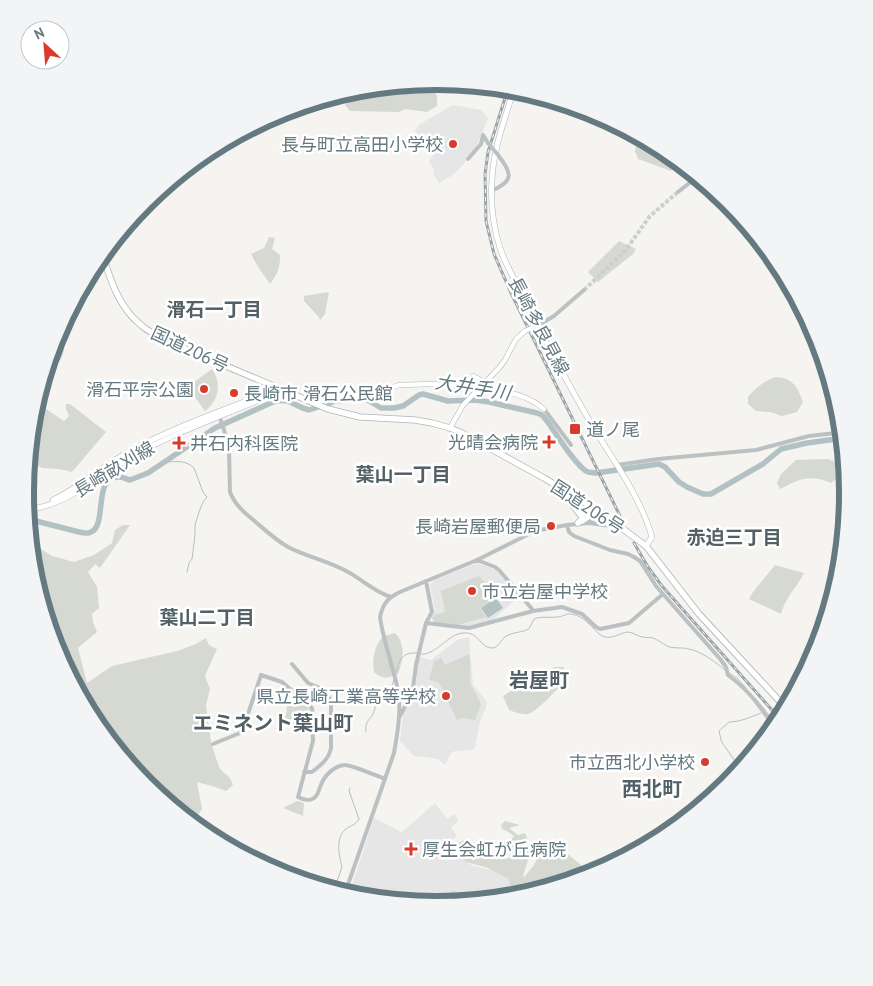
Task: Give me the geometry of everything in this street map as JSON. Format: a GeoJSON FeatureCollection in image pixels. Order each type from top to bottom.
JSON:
{"type":"FeatureCollection","features":[{"type":"Feature","properties":{"kind":"highway","name":"国道206号"},"geometry":{"type":"LineString","coordinates":[[105,264],[119,299],[134,318],[162,339],[328,409],[360,417],[414,420],[450,428],[544,478],[597,511],[646,546],[699,614],[780,702]]}},
{"type":"Feature","properties":{"kind":"highway"},"geometry":{"type":"LineString","coordinates":[[564,491],[566,497],[583,518]]}},
{"type":"Feature","properties":{"kind":"highway"},"geometry":{"type":"LineString","coordinates":[[578,523],[587,513],[584,503]]}},
{"type":"Feature","properties":{"kind":"highway"},"geometry":{"type":"LineString","coordinates":[[578,523],[597,511]]}},
{"type":"Feature","properties":{"kind":"main road","name":"長崎多良見線"},"geometry":{"type":"LineString","coordinates":[[511,97],[497,144],[493,166],[492,190],[495,227],[502,254],[534,327],[639,505],[652,537],[646,546]]}},
{"type":"Feature","properties":{"kind":"main road"},"geometry":{"type":"LineString","coordinates":[[450,428],[469,397],[505,360],[516,339],[525,331],[534,327]]}},
{"type":"Feature","properties":{"kind":"main road"},"geometry":{"type":"LineString","coordinates":[[316,403],[376,393],[399,385],[432,384],[449,386],[466,384],[471,381],[473,376],[496,388],[526,397],[538,403],[544,409]]}},
{"type":"Feature","properties":{"kind":"main road","name":"長崎畝刈線"},"geometry":{"type":"LineString","coordinates":[[35,507],[60,498],[126,454],[159,436],[219,415],[281,388]]}},
{"type":"Feature","properties":{"kind":"street"},"geometry":{"type":"LineString","coordinates":[[468,159],[481,144],[483,135],[508,168],[506,182],[492,190]]}},
{"type":"Feature","properties":{"kind":"street"},"geometry":{"type":"LineString","coordinates":[[678,192],[692,181]]}},
{"type":"Feature","properties":{"kind":"street"},"geometry":{"type":"LineString","coordinates":[[534,327],[554,316],[584,290]]}},
{"type":"Feature","properties":{"kind":"street"},"geometry":{"type":"LineString","coordinates":[[544,409],[571,445]]}},
{"type":"Feature","properties":{"kind":"street"},"geometry":{"type":"LineString","coordinates":[[219,415],[229,451],[230,492],[234,501],[245,514],[288,547],[348,572],[374,590],[391,597]]}},
{"type":"Feature","properties":{"kind":"street"},"geometry":{"type":"LineString","coordinates":[[617,466],[658,459],[746,452],[809,436],[835,433]]}},
{"type":"Feature","properties":{"kind":"street"},"geometry":{"type":"LineString","coordinates":[[589,523],[594,520],[597,511]]}},
{"type":"Feature","properties":{"kind":"street"},"geometry":{"type":"LineString","coordinates":[[348,886],[394,752],[400,716],[396,680],[380,617],[386,602],[400,592],[477,560],[533,533],[567,524],[589,523],[611,526],[623,530],[638,541]]}},
{"type":"Feature","properties":{"kind":"street"},"geometry":{"type":"LineString","coordinates":[[567,524],[571,534],[577,538],[634,557],[640,561],[662,594],[722,660],[728,674],[758,705],[769,720]]}},
{"type":"Feature","properties":{"kind":"street"},"geometry":{"type":"LineString","coordinates":[[477,560],[495,567],[533,611]]}},
{"type":"Feature","properties":{"kind":"street"},"geometry":{"type":"LineString","coordinates":[[400,716],[413,688],[426,623],[432,612],[426,580]]}},
{"type":"Feature","properties":{"kind":"street"},"geometry":{"type":"LineString","coordinates":[[426,623],[469,628],[533,611],[562,607],[582,614],[600,629],[629,623],[662,594]]}},
{"type":"Feature","properties":{"kind":"street"},"geometry":{"type":"LineString","coordinates":[[292,664],[308,682],[320,688],[329,697],[331,705],[330,754],[312,772],[304,772]]}},
{"type":"Feature","properties":{"kind":"street"},"geometry":{"type":"LineString","coordinates":[[213,744],[240,733],[260,675],[282,682],[312,708],[313,741],[298,796],[300,798],[306,800],[316,796],[321,782],[337,766],[346,764],[385,779]]}},
{"type":"Feature","properties":{"kind":"shaded area"},"geometry":{"type":"Polygon","coordinates":[[[435,90],[437,106],[427,112],[405,109],[399,112],[350,111],[345,105],[351,100],[384,94],[435,90]]]}},
{"type":"Feature","properties":{"kind":"shaded area","name":"長与町立高田小学校"},"geometry":{"type":"Polygon","coordinates":[[[453,105],[481,110],[488,118],[476,148],[462,166],[451,176],[439,183],[433,173],[434,169],[429,162],[434,152],[424,137],[417,135],[415,130],[420,124],[453,105]]]}},
{"type":"Feature","properties":{"kind":"shaded area"},"geometry":{"type":"Polygon","coordinates":[[[637,143],[675,168],[671,171],[638,159],[635,151],[637,143]]]}},
{"type":"Feature","properties":{"kind":"shaded area"},"geometry":{"type":"Polygon","coordinates":[[[269,237],[275,238],[272,249],[280,255],[278,270],[270,284],[251,254],[264,248],[269,237]]]}},
{"type":"Feature","properties":{"kind":"shaded area"},"geometry":{"type":"Polygon","coordinates":[[[619,241],[636,249],[633,254],[598,282],[588,272],[619,241]]]}},
{"type":"Feature","properties":{"kind":"shaded area"},"geometry":{"type":"Polygon","coordinates":[[[329,292],[325,314],[320,320],[304,301],[304,296],[329,292]]]}},
{"type":"Feature","properties":{"kind":"shaded area"},"geometry":{"type":"Polygon","coordinates":[[[64,340],[64,351],[55,364],[64,340]]]}},
{"type":"Feature","properties":{"kind":"shaded area","name":"滑石平宗公園"},"geometry":{"type":"Polygon","coordinates":[[[212,369],[217,380],[218,392],[210,407],[205,411],[189,389],[190,385],[212,369]]]}},
{"type":"Feature","properties":{"kind":"shaded area"},"geometry":{"type":"Polygon","coordinates":[[[775,377],[790,381],[799,391],[803,402],[797,412],[782,416],[770,412],[756,411],[748,404],[748,397],[754,390],[775,377]]]}},
{"type":"Feature","properties":{"kind":"shaded area"},"geometry":{"type":"Polygon","coordinates":[[[66,404],[70,404],[106,432],[72,472],[43,468],[35,465],[43,407],[64,421],[69,416],[66,404]]]}},
{"type":"Feature","properties":{"kind":"shaded area"},"geometry":{"type":"Polygon","coordinates":[[[828,459],[838,463],[838,477],[831,483],[817,479],[805,479],[780,489],[777,483],[781,474],[796,460],[828,459]]]}},
{"type":"Feature","properties":{"kind":"shaded area"},"geometry":{"type":"Polygon","coordinates":[[[123,525],[130,525],[100,568],[95,564],[88,572],[97,587],[99,608],[92,614],[97,632],[78,648],[87,683],[112,666],[177,651],[206,638],[209,645],[217,649],[205,676],[210,689],[206,705],[211,742],[216,758],[220,769],[230,778],[233,785],[226,791],[197,782],[202,809],[197,817],[152,778],[134,759],[102,717],[75,671],[64,647],[47,597],[37,547],[52,556],[74,562],[94,555],[112,543],[115,530],[123,525]]]}},
{"type":"Feature","properties":{"kind":"shaded area","name":"市立岩屋中学校"},"geometry":{"type":"Polygon","coordinates":[[[477,563],[496,570],[518,597],[492,621],[468,627],[436,623],[432,617],[435,611],[430,585],[433,581],[477,563]]]}},
{"type":"Feature","properties":{"kind":"shaded area"},"geometry":{"type":"Polygon","coordinates":[[[775,565],[804,573],[785,603],[781,614],[749,599],[775,565]]]}},
{"type":"Feature","properties":{"kind":"shaded area"},"geometry":{"type":"Polygon","coordinates":[[[479,576],[497,597],[480,608],[486,617],[457,625],[434,622],[432,618],[434,615],[445,612],[441,591],[479,576]]]}},
{"type":"Feature","properties":{"kind":"shaded area"},"geometry":{"type":"Polygon","coordinates":[[[496,598],[503,608],[488,618],[481,608],[496,598]]]}},
{"type":"Feature","properties":{"kind":"shaded area"},"geometry":{"type":"Polygon","coordinates":[[[395,633],[402,647],[400,669],[398,674],[394,676],[382,677],[374,672],[373,663],[376,649],[383,637],[395,633]]]}},
{"type":"Feature","properties":{"kind":"shaded area","name":"県立長崎工業高等学校"},"geometry":{"type":"Polygon","coordinates":[[[469,637],[473,685],[487,702],[480,721],[475,748],[451,753],[445,765],[438,759],[414,756],[400,741],[403,715],[417,679],[417,667],[420,657],[431,660],[457,640],[469,637]]]}},
{"type":"Feature","properties":{"kind":"shaded area"},"geometry":{"type":"Polygon","coordinates":[[[469,654],[470,683],[481,704],[475,720],[462,718],[457,720],[441,686],[438,682],[429,680],[434,661],[441,658],[445,665],[469,654]]]}},
{"type":"Feature","properties":{"kind":"shaded area"},"geometry":{"type":"Polygon","coordinates":[[[555,667],[563,667],[567,679],[542,704],[528,714],[509,710],[503,696],[525,685],[542,672],[555,667]]]}},
{"type":"Feature","properties":{"kind":"shaded area"},"geometry":{"type":"Polygon","coordinates":[[[296,697],[309,709],[311,726],[297,725],[284,720],[286,708],[296,697]]]}},
{"type":"Feature","properties":{"kind":"shaded area"},"geometry":{"type":"Polygon","coordinates":[[[297,801],[304,803],[303,816],[283,808],[297,801]]]}},
{"type":"Feature","properties":{"kind":"shaded area","name":"厚生会虹が丘病院"},"geometry":{"type":"Polygon","coordinates":[[[435,803],[447,819],[454,814],[459,821],[451,827],[457,836],[451,841],[467,858],[468,863],[473,866],[497,871],[509,878],[509,889],[463,895],[436,896],[410,895],[351,886],[374,818],[401,833],[435,803]]]}},
{"type":"Feature","properties":{"kind":"shaded area"},"geometry":{"type":"Polygon","coordinates":[[[505,821],[520,825],[509,828],[518,835],[525,833],[531,850],[524,877],[534,865],[543,846],[553,846],[559,853],[563,850],[584,868],[541,882],[510,889],[509,879],[488,868],[466,862],[454,846],[465,839],[476,846],[486,842],[494,856],[507,859],[512,855],[499,848],[514,836],[502,829],[501,825],[505,821]]]}},
{"type":"Feature","properties":{"kind":"shaded area"},"geometry":{"type":"Polygon","coordinates":[[[452,891],[472,894],[450,895],[452,891]]]}},
{"type":"Feature","properties":{"kind":"waterway","name":"大井手川"},"geometry":{"type":"LineString","coordinates":[[35,521],[90,533],[96,528],[103,492],[106,484],[111,479],[120,477],[130,480],[148,473],[215,428],[279,401],[288,401],[309,410],[336,401],[364,398],[381,408],[394,408],[403,406],[423,394],[448,401],[475,400],[489,402],[542,415],[572,457],[588,472],[596,473],[659,464],[665,467],[679,482],[703,494],[711,494],[763,464],[781,449],[836,439]]}},
{"type":"Feature","properties":{"kind":"waterway"},"geometry":{"type":"LineString","coordinates":[[167,460],[169,462],[185,463],[194,468],[203,492],[207,497],[203,502],[195,525],[192,559],[187,572]]}},
{"type":"Feature","properties":{"kind":"waterway"},"geometry":{"type":"LineString","coordinates":[[421,654],[435,650],[453,636],[465,633],[475,636],[484,645],[494,648],[506,636],[529,629],[534,619],[559,617],[569,614],[582,618],[601,636],[611,637],[627,632],[653,638],[669,647],[686,648],[699,652],[725,670]]}},
{"type":"Feature","properties":{"kind":"waterway"},"geometry":{"type":"LineString","coordinates":[[396,673],[398,664],[405,655],[417,653]]}},
{"type":"Feature","properties":{"kind":"waterway"},"geometry":{"type":"LineString","coordinates":[[729,673],[746,688]]}},
{"type":"Feature","properties":{"kind":"waterway"},"geometry":{"type":"LineString","coordinates":[[366,732],[367,722],[376,706],[391,687],[394,679]]}},
{"type":"Feature","properties":{"kind":"waterway"},"geometry":{"type":"LineString","coordinates":[[756,699],[771,718]]}},
{"type":"Feature","properties":{"kind":"waterway"},"geometry":{"type":"LineString","coordinates":[[736,762],[723,744],[719,731],[729,722],[761,713]]}},
{"type":"Feature","properties":{"kind":"waterway"},"geometry":{"type":"LineString","coordinates":[[336,883],[342,867],[339,852],[340,837],[346,829],[355,824],[359,819],[349,791],[350,788]]}},
{"type":"Feature","properties":{"kind":"tunnel"},"geometry":{"type":"LineString","coordinates":[[584,290],[625,251],[650,216],[678,192]]}},
{"type":"Feature","properties":{"kind":"railway"},"geometry":{"type":"LineString","coordinates":[[505,97],[488,152],[485,174],[486,221],[494,254],[511,293],[620,516]]}},
{"type":"Feature","properties":{"kind":"railway"},"geometry":{"type":"LineString","coordinates":[[634,543],[662,586],[774,712]]}},
{"type":"Feature","properties":{"kind":"place","name":"長与町立高田小学校"},"geometry":{"type":"Point","coordinates":[453,144]}},
{"type":"Feature","properties":{"kind":"place","name":"滑石平宗公園"},"geometry":{"type":"Point","coordinates":[204,389]}},
{"type":"Feature","properties":{"kind":"place","name":"長崎市 滑石公民館"},"geometry":{"type":"Point","coordinates":[234,393]}},
{"type":"Feature","properties":{"kind":"place","name":"道ノ尾"},"geometry":{"type":"Point","coordinates":[575,429]}},
{"type":"Feature","properties":{"kind":"place","name":"光晴会病院"},"geometry":{"type":"Point","coordinates":[549,442]}},
{"type":"Feature","properties":{"kind":"place","name":"井石内科医院"},"geometry":{"type":"Point","coordinates":[179,443]}},
{"type":"Feature","properties":{"kind":"place","name":"長崎岩屋郵便局"},"geometry":{"type":"Point","coordinates":[551,526]}},
{"type":"Feature","properties":{"kind":"place","name":"市立岩屋中学校"},"geometry":{"type":"Point","coordinates":[472,591]}},
{"type":"Feature","properties":{"kind":"place","name":"県立長崎工業高等学校"},"geometry":{"type":"Point","coordinates":[446,696]}},
{"type":"Feature","properties":{"kind":"place","name":"市立西北小学校"},"geometry":{"type":"Point","coordinates":[705,762]}},
{"type":"Feature","properties":{"kind":"place","name":"厚生会虹が丘病院"},"geometry":{"type":"Point","coordinates":[411,849]}},
{"type":"Feature","properties":{"kind":"district","name":"滑石一丁目"},"geometry":{"type":"Point","coordinates":[214,309]}},
{"type":"Feature","properties":{"kind":"district","name":"葉山一丁目"},"geometry":{"type":"Point","coordinates":[403,474]}},
{"type":"Feature","properties":{"kind":"district","name":"赤迫三丁目"},"geometry":{"type":"Point","coordinates":[734,537]}},
{"type":"Feature","properties":{"kind":"district","name":"葉山二丁目"},"geometry":{"type":"Point","coordinates":[207,617]}},
{"type":"Feature","properties":{"kind":"district","name":"岩屋町"},"geometry":{"type":"Point","coordinates":[539,680]}},
{"type":"Feature","properties":{"kind":"district","name":"エミネント葉山町"},"geometry":{"type":"Point","coordinates":[273,723]}},
{"type":"Feature","properties":{"kind":"district","name":"西北町"},"geometry":{"type":"Point","coordinates":[652,789]}}]}
